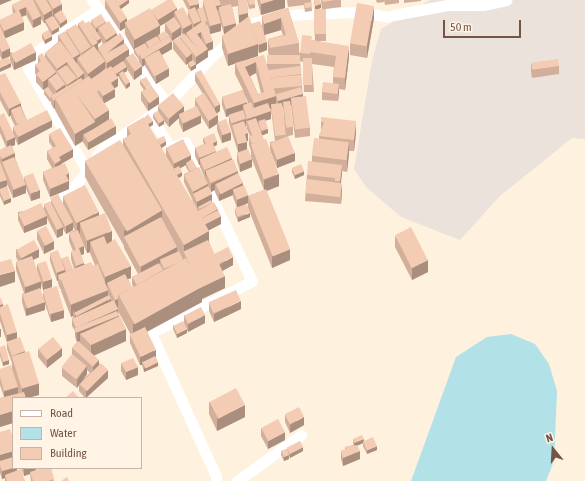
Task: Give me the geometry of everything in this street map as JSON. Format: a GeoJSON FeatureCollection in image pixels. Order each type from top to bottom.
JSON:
{"type":"FeatureCollection","features":[{"type":"Feature","properties":{"kind":"street"},"geometry":{"type":"LineString","coordinates":[[49,205],[70,194],[86,169],[102,149],[167,104],[209,59],[248,24],[284,15],[358,12],[392,16],[447,5],[483,5],[506,0]]}},
{"type":"Feature","properties":{"kind":"street"},"geometry":{"type":"LineString","coordinates":[[86,169],[28,68],[38,61],[34,53],[95,4],[167,104]]}},
{"type":"Feature","properties":{"kind":"street"},"geometry":{"type":"LineString","coordinates":[[150,116],[171,148],[185,142],[252,281],[151,333],[216,476],[216,481]]}},
{"type":"Feature","properties":{"kind":"street"},"geometry":{"type":"LineString","coordinates":[[237,481],[301,435]]}},
{"type":"Feature","properties":{"kind":"shaded area"},"geometry":{"type":"Polygon","coordinates":[[[430,0],[585,0],[585,139],[572,138],[500,196],[460,240],[401,217],[366,187],[354,169],[372,61],[381,29],[430,0]]]}},
{"type":"Feature","properties":{"kind":"water"},"geometry":{"type":"Polygon","coordinates":[[[511,334],[535,344],[549,364],[557,391],[554,461],[546,481],[411,481],[456,357],[487,337],[511,334]]]}},
{"type":"Feature","properties":{"kind":"building"},"geometry":{"type":"Polygon","coordinates":[[[22,0],[33,0],[41,16],[33,20],[26,7],[19,10],[24,22],[4,31],[0,20],[16,12],[12,5],[22,0]]]}},
{"type":"Feature","properties":{"kind":"building"},"geometry":{"type":"Polygon","coordinates":[[[35,0],[46,0],[52,10],[44,15],[35,0]]]}},
{"type":"Feature","properties":{"kind":"building"},"geometry":{"type":"Polygon","coordinates":[[[48,0],[60,0],[62,4],[53,9],[48,0]]]}},
{"type":"Feature","properties":{"kind":"building"},"geometry":{"type":"Polygon","coordinates":[[[105,0],[115,0],[127,18],[120,23],[105,0]]]}},
{"type":"Feature","properties":{"kind":"building"},"geometry":{"type":"Polygon","coordinates":[[[115,0],[128,0],[119,6],[115,0]]]}},
{"type":"Feature","properties":{"kind":"building"},"geometry":{"type":"Polygon","coordinates":[[[167,0],[172,0],[177,8],[158,20],[151,10],[167,0]]]}},
{"type":"Feature","properties":{"kind":"building"},"geometry":{"type":"Polygon","coordinates":[[[187,0],[198,0],[199,4],[190,6],[187,0]]]}},
{"type":"Feature","properties":{"kind":"building"},"geometry":{"type":"Polygon","coordinates":[[[214,0],[221,23],[210,26],[203,1],[214,0]]]}},
{"type":"Feature","properties":{"kind":"building"},"geometry":{"type":"Polygon","coordinates":[[[214,0],[219,0],[221,5],[216,6],[214,0]]]}},
{"type":"Feature","properties":{"kind":"building"},"geometry":{"type":"Polygon","coordinates":[[[238,0],[247,0],[248,13],[239,15],[238,0]]]}},
{"type":"Feature","properties":{"kind":"building"},"geometry":{"type":"Polygon","coordinates":[[[248,0],[255,0],[255,4],[249,5],[248,0]]]}},
{"type":"Feature","properties":{"kind":"building"},"geometry":{"type":"Polygon","coordinates":[[[260,0],[274,0],[261,4],[260,0]]]}},
{"type":"Feature","properties":{"kind":"building"},"geometry":{"type":"Polygon","coordinates":[[[314,0],[320,0],[321,4],[315,6],[314,0]]]}},
{"type":"Feature","properties":{"kind":"building"},"geometry":{"type":"Polygon","coordinates":[[[322,0],[335,0],[323,2],[322,0]]]}},
{"type":"Feature","properties":{"kind":"building"},"geometry":{"type":"Polygon","coordinates":[[[311,2],[312,7],[305,8],[304,3],[311,2]]]}},
{"type":"Feature","properties":{"kind":"building"},"geometry":{"type":"Polygon","coordinates":[[[357,3],[374,6],[367,46],[350,43],[357,3]]]}},
{"type":"Feature","properties":{"kind":"building"},"geometry":{"type":"Polygon","coordinates":[[[231,4],[236,23],[224,27],[218,7],[231,4]]]}},
{"type":"Feature","properties":{"kind":"building"},"geometry":{"type":"Polygon","coordinates":[[[183,7],[192,24],[183,28],[174,12],[183,7]]]}},
{"type":"Feature","properties":{"kind":"building"},"geometry":{"type":"Polygon","coordinates":[[[195,7],[201,21],[193,24],[188,10],[195,7]]]}},
{"type":"Feature","properties":{"kind":"building"},"geometry":{"type":"Polygon","coordinates":[[[203,7],[207,21],[205,22],[204,20],[202,22],[197,9],[203,7]]]}},
{"type":"Feature","properties":{"kind":"building"},"geometry":{"type":"Polygon","coordinates":[[[150,8],[160,25],[135,40],[125,22],[150,8]]]}},
{"type":"Feature","properties":{"kind":"building"},"geometry":{"type":"Polygon","coordinates":[[[288,8],[299,43],[270,48],[268,39],[286,35],[281,18],[264,24],[262,16],[288,8]]]}},
{"type":"Feature","properties":{"kind":"building"},"geometry":{"type":"Polygon","coordinates":[[[314,9],[326,9],[326,34],[314,34],[314,9]]]}},
{"type":"Feature","properties":{"kind":"building"},"geometry":{"type":"Polygon","coordinates":[[[61,10],[67,19],[61,24],[54,14],[61,10]]]}},
{"type":"Feature","properties":{"kind":"building"},"geometry":{"type":"Polygon","coordinates":[[[101,14],[106,22],[96,28],[91,20],[101,14]]]}},
{"type":"Feature","properties":{"kind":"building"},"geometry":{"type":"Polygon","coordinates":[[[52,16],[59,27],[52,31],[45,20],[52,16]]]}},
{"type":"Feature","properties":{"kind":"building"},"geometry":{"type":"Polygon","coordinates":[[[249,16],[258,44],[228,54],[222,36],[249,16]]]}},
{"type":"Feature","properties":{"kind":"building"},"geometry":{"type":"Polygon","coordinates":[[[174,17],[181,27],[172,33],[165,23],[174,17]]]}},
{"type":"Feature","properties":{"kind":"building"},"geometry":{"type":"Polygon","coordinates":[[[83,20],[98,43],[93,46],[78,23],[83,20]]]}},
{"type":"Feature","properties":{"kind":"building"},"geometry":{"type":"Polygon","coordinates":[[[204,20],[213,41],[206,44],[201,32],[197,34],[208,49],[196,57],[180,37],[184,33],[197,48],[186,33],[204,20]]]}},
{"type":"Feature","properties":{"kind":"building"},"geometry":{"type":"Polygon","coordinates":[[[89,21],[101,38],[97,41],[85,24],[89,21]]]}},
{"type":"Feature","properties":{"kind":"building"},"geometry":{"type":"Polygon","coordinates":[[[109,21],[117,33],[106,40],[98,28],[109,21]]]}},
{"type":"Feature","properties":{"kind":"building"},"geometry":{"type":"Polygon","coordinates":[[[260,21],[267,42],[258,45],[251,24],[260,21]]]}},
{"type":"Feature","properties":{"kind":"building"},"geometry":{"type":"Polygon","coordinates":[[[76,24],[91,47],[81,53],[66,31],[76,24]]]}},
{"type":"Feature","properties":{"kind":"building"},"geometry":{"type":"Polygon","coordinates":[[[0,26],[10,48],[2,52],[0,48],[0,26]]]}},
{"type":"Feature","properties":{"kind":"building"},"geometry":{"type":"Polygon","coordinates":[[[49,30],[52,36],[45,40],[42,34],[49,30]]]}},
{"type":"Feature","properties":{"kind":"building"},"geometry":{"type":"Polygon","coordinates":[[[65,31],[80,54],[73,58],[58,35],[65,31]]]}},
{"type":"Feature","properties":{"kind":"building"},"geometry":{"type":"Polygon","coordinates":[[[165,31],[168,36],[161,41],[158,35],[165,31]]]}},
{"type":"Feature","properties":{"kind":"building"},"geometry":{"type":"Polygon","coordinates":[[[120,33],[124,39],[107,53],[125,43],[129,49],[107,63],[98,48],[120,33]]]}},
{"type":"Feature","properties":{"kind":"building"},"geometry":{"type":"Polygon","coordinates":[[[302,35],[312,36],[310,54],[300,53],[302,35]]]}},
{"type":"Feature","properties":{"kind":"building"},"geometry":{"type":"Polygon","coordinates":[[[157,36],[160,41],[149,48],[146,42],[157,36]]]}},
{"type":"Feature","properties":{"kind":"building"},"geometry":{"type":"Polygon","coordinates":[[[169,36],[172,41],[142,59],[139,54],[169,36]]]}},
{"type":"Feature","properties":{"kind":"building"},"geometry":{"type":"Polygon","coordinates":[[[179,37],[192,53],[187,58],[174,41],[179,37]]]}},
{"type":"Feature","properties":{"kind":"building"},"geometry":{"type":"Polygon","coordinates":[[[311,40],[349,46],[345,78],[333,77],[336,56],[310,52],[311,40]]]}},
{"type":"Feature","properties":{"kind":"building"},"geometry":{"type":"Polygon","coordinates":[[[60,41],[84,73],[78,78],[67,62],[57,69],[45,53],[60,41]]]}},
{"type":"Feature","properties":{"kind":"building"},"geometry":{"type":"Polygon","coordinates":[[[31,43],[36,52],[16,63],[11,54],[31,43]]]}},
{"type":"Feature","properties":{"kind":"building"},"geometry":{"type":"Polygon","coordinates":[[[145,43],[148,49],[139,54],[139,57],[134,49],[145,43]]]}},
{"type":"Feature","properties":{"kind":"building"},"geometry":{"type":"Polygon","coordinates":[[[94,46],[105,61],[88,74],[77,58],[94,46]]]}},
{"type":"Feature","properties":{"kind":"building"},"geometry":{"type":"Polygon","coordinates":[[[159,50],[169,68],[154,77],[144,58],[159,50]]]}},
{"type":"Feature","properties":{"kind":"building"},"geometry":{"type":"Polygon","coordinates":[[[42,53],[56,72],[43,82],[36,74],[40,71],[35,65],[41,61],[38,56],[42,53]]]}},
{"type":"Feature","properties":{"kind":"building"},"geometry":{"type":"Polygon","coordinates":[[[133,53],[142,66],[135,71],[126,58],[133,53]]]}},
{"type":"Feature","properties":{"kind":"building"},"geometry":{"type":"Polygon","coordinates":[[[264,55],[276,96],[254,103],[235,63],[264,55]],[[256,62],[245,67],[258,94],[264,92],[256,62]]]}},
{"type":"Feature","properties":{"kind":"building"},"geometry":{"type":"Polygon","coordinates":[[[267,55],[300,55],[300,64],[267,64],[267,55]]]}},
{"type":"Feature","properties":{"kind":"building"},"geometry":{"type":"Polygon","coordinates":[[[8,57],[11,63],[0,68],[0,60],[8,57]]]}},
{"type":"Feature","properties":{"kind":"building"},"geometry":{"type":"Polygon","coordinates":[[[303,58],[312,58],[312,85],[303,85],[303,58]]]}},
{"type":"Feature","properties":{"kind":"building"},"geometry":{"type":"Polygon","coordinates":[[[558,59],[559,66],[532,70],[531,63],[558,59]]]}},
{"type":"Feature","properties":{"kind":"building"},"geometry":{"type":"Polygon","coordinates":[[[193,60],[196,64],[191,67],[188,63],[193,60]]]}},
{"type":"Feature","properties":{"kind":"building"},"geometry":{"type":"Polygon","coordinates":[[[123,61],[127,67],[116,74],[112,68],[123,61]]]}},
{"type":"Feature","properties":{"kind":"building"},"geometry":{"type":"Polygon","coordinates":[[[66,65],[77,78],[67,85],[57,71],[66,65]]]}},
{"type":"Feature","properties":{"kind":"building"},"geometry":{"type":"Polygon","coordinates":[[[111,66],[118,78],[111,83],[115,89],[103,96],[91,79],[111,66]]]}},
{"type":"Feature","properties":{"kind":"building"},"geometry":{"type":"Polygon","coordinates":[[[300,66],[301,74],[269,78],[268,70],[300,66]]]}},
{"type":"Feature","properties":{"kind":"building"},"geometry":{"type":"Polygon","coordinates":[[[201,70],[220,104],[215,107],[195,73],[201,70]]]}},
{"type":"Feature","properties":{"kind":"building"},"geometry":{"type":"Polygon","coordinates":[[[123,71],[130,82],[126,85],[119,74],[123,71]]]}},
{"type":"Feature","properties":{"kind":"building"},"geometry":{"type":"Polygon","coordinates":[[[5,73],[21,103],[9,109],[0,92],[0,75],[5,73]]]}},
{"type":"Feature","properties":{"kind":"building"},"geometry":{"type":"Polygon","coordinates":[[[57,73],[65,84],[56,91],[48,79],[57,73]]]}},
{"type":"Feature","properties":{"kind":"building"},"geometry":{"type":"Polygon","coordinates":[[[301,75],[302,86],[272,89],[271,78],[301,75]]]}},
{"type":"Feature","properties":{"kind":"building"},"geometry":{"type":"Polygon","coordinates":[[[89,76],[99,90],[97,92],[109,110],[95,119],[76,94],[95,122],[75,134],[55,98],[89,76]]]}},
{"type":"Feature","properties":{"kind":"building"},"geometry":{"type":"Polygon","coordinates":[[[146,77],[152,86],[151,85],[146,88],[140,80],[146,77]]]}},
{"type":"Feature","properties":{"kind":"building"},"geometry":{"type":"Polygon","coordinates":[[[81,78],[83,80],[55,98],[54,101],[51,96],[81,78]]]}},
{"type":"Feature","properties":{"kind":"building"},"geometry":{"type":"Polygon","coordinates":[[[323,82],[339,84],[338,94],[322,92],[323,82]]]}},
{"type":"Feature","properties":{"kind":"building"},"geometry":{"type":"Polygon","coordinates":[[[151,85],[159,96],[150,103],[141,92],[151,85]]]}},
{"type":"Feature","properties":{"kind":"building"},"geometry":{"type":"Polygon","coordinates":[[[48,87],[53,94],[50,98],[44,90],[48,87]]]}},
{"type":"Feature","properties":{"kind":"building"},"geometry":{"type":"Polygon","coordinates":[[[301,87],[303,94],[278,101],[276,94],[301,87]]]}},
{"type":"Feature","properties":{"kind":"building"},"geometry":{"type":"Polygon","coordinates":[[[243,90],[247,102],[226,109],[222,97],[243,90]]]}},
{"type":"Feature","properties":{"kind":"building"},"geometry":{"type":"Polygon","coordinates":[[[173,93],[184,106],[169,119],[158,106],[173,93]]]}},
{"type":"Feature","properties":{"kind":"building"},"geometry":{"type":"Polygon","coordinates":[[[204,93],[218,115],[208,121],[195,99],[204,93]]]}},
{"type":"Feature","properties":{"kind":"building"},"geometry":{"type":"Polygon","coordinates":[[[306,96],[310,128],[295,130],[291,98],[306,96]]]}},
{"type":"Feature","properties":{"kind":"building"},"geometry":{"type":"Polygon","coordinates":[[[290,101],[293,127],[286,128],[283,102],[290,101]]]}},
{"type":"Feature","properties":{"kind":"building"},"geometry":{"type":"Polygon","coordinates":[[[251,102],[253,108],[268,103],[271,111],[247,119],[243,105],[251,102]]]}},
{"type":"Feature","properties":{"kind":"building"},"geometry":{"type":"Polygon","coordinates":[[[282,103],[286,135],[275,136],[271,104],[282,103]]]}},
{"type":"Feature","properties":{"kind":"building"},"geometry":{"type":"Polygon","coordinates":[[[20,106],[27,120],[47,110],[52,120],[18,137],[13,127],[21,123],[17,124],[11,110],[20,106]]]}},
{"type":"Feature","properties":{"kind":"building"},"geometry":{"type":"Polygon","coordinates":[[[197,106],[201,115],[183,123],[179,114],[197,106]]]}},
{"type":"Feature","properties":{"kind":"building"},"geometry":{"type":"Polygon","coordinates":[[[243,110],[246,119],[232,123],[229,115],[243,110]]]}},
{"type":"Feature","properties":{"kind":"building"},"geometry":{"type":"Polygon","coordinates":[[[158,111],[164,120],[159,123],[153,114],[158,111]]]}},
{"type":"Feature","properties":{"kind":"building"},"geometry":{"type":"Polygon","coordinates":[[[4,113],[15,137],[7,141],[0,125],[0,115],[4,113]]]}},
{"type":"Feature","properties":{"kind":"building"},"geometry":{"type":"Polygon","coordinates":[[[148,114],[153,121],[148,124],[144,118],[148,114]]]}},
{"type":"Feature","properties":{"kind":"building"},"geometry":{"type":"Polygon","coordinates":[[[144,117],[209,231],[184,245],[123,139],[131,134],[127,127],[144,117]]]}},
{"type":"Feature","properties":{"kind":"building"},"geometry":{"type":"Polygon","coordinates":[[[321,117],[356,121],[354,140],[319,136],[324,122],[321,122],[321,117]]]}},
{"type":"Feature","properties":{"kind":"building"},"geometry":{"type":"Polygon","coordinates":[[[111,118],[116,126],[89,143],[84,135],[111,118]]]}},
{"type":"Feature","properties":{"kind":"building"},"geometry":{"type":"Polygon","coordinates":[[[256,118],[264,140],[252,144],[249,137],[252,135],[247,121],[256,118]]]}},
{"type":"Feature","properties":{"kind":"building"},"geometry":{"type":"Polygon","coordinates":[[[226,119],[231,132],[223,135],[218,122],[226,119]]]}},
{"type":"Feature","properties":{"kind":"building"},"geometry":{"type":"Polygon","coordinates":[[[265,119],[268,129],[261,131],[258,121],[265,119]]]}},
{"type":"Feature","properties":{"kind":"building"},"geometry":{"type":"Polygon","coordinates":[[[244,121],[248,133],[245,134],[247,142],[238,144],[232,125],[244,121]]]}},
{"type":"Feature","properties":{"kind":"building"},"geometry":{"type":"Polygon","coordinates":[[[60,128],[73,149],[59,157],[61,160],[55,164],[47,151],[56,146],[49,134],[60,128]]]}},
{"type":"Feature","properties":{"kind":"building"},"geometry":{"type":"Polygon","coordinates":[[[214,133],[217,141],[213,143],[212,141],[206,144],[203,138],[214,133]]]}},
{"type":"Feature","properties":{"kind":"building"},"geometry":{"type":"Polygon","coordinates":[[[164,136],[166,141],[160,145],[157,139],[164,136]]]}},
{"type":"Feature","properties":{"kind":"building"},"geometry":{"type":"Polygon","coordinates":[[[288,136],[295,153],[277,160],[270,143],[288,136]]]}},
{"type":"Feature","properties":{"kind":"building"},"geometry":{"type":"Polygon","coordinates":[[[314,138],[349,142],[347,160],[312,156],[314,138]]]}},
{"type":"Feature","properties":{"kind":"building"},"geometry":{"type":"Polygon","coordinates":[[[183,139],[191,155],[174,164],[166,148],[183,139]]]}},
{"type":"Feature","properties":{"kind":"building"},"geometry":{"type":"Polygon","coordinates":[[[266,139],[279,174],[264,179],[251,144],[266,139]]]}},
{"type":"Feature","properties":{"kind":"building"},"geometry":{"type":"Polygon","coordinates":[[[120,140],[162,210],[127,231],[85,161],[120,140]]]}},
{"type":"Feature","properties":{"kind":"building"},"geometry":{"type":"Polygon","coordinates":[[[212,141],[216,151],[199,158],[195,148],[212,141]]]}},
{"type":"Feature","properties":{"kind":"building"},"geometry":{"type":"Polygon","coordinates":[[[11,145],[15,153],[2,159],[0,156],[0,150],[11,145]]]}},
{"type":"Feature","properties":{"kind":"building"},"geometry":{"type":"Polygon","coordinates":[[[227,147],[232,158],[204,170],[200,159],[227,147]]]}},
{"type":"Feature","properties":{"kind":"building"},"geometry":{"type":"Polygon","coordinates":[[[248,149],[252,159],[240,164],[237,153],[248,149]]]}},
{"type":"Feature","properties":{"kind":"building"},"geometry":{"type":"Polygon","coordinates":[[[14,157],[26,185],[14,190],[2,162],[14,157]]]}},
{"type":"Feature","properties":{"kind":"building"},"geometry":{"type":"Polygon","coordinates":[[[192,159],[197,168],[190,171],[186,163],[192,159]]]}},
{"type":"Feature","properties":{"kind":"building"},"geometry":{"type":"Polygon","coordinates":[[[233,159],[238,171],[210,183],[205,171],[233,159]]]}},
{"type":"Feature","properties":{"kind":"building"},"geometry":{"type":"Polygon","coordinates":[[[308,161],[342,165],[340,181],[335,181],[335,178],[307,175],[308,161]]]}},
{"type":"Feature","properties":{"kind":"building"},"geometry":{"type":"Polygon","coordinates":[[[0,162],[7,180],[0,182],[0,162]]]}},
{"type":"Feature","properties":{"kind":"building"},"geometry":{"type":"Polygon","coordinates":[[[65,163],[69,173],[66,175],[69,181],[50,189],[43,172],[65,163]]]}},
{"type":"Feature","properties":{"kind":"building"},"geometry":{"type":"Polygon","coordinates":[[[301,164],[304,171],[295,175],[292,168],[301,164]]]}},
{"type":"Feature","properties":{"kind":"building"},"geometry":{"type":"Polygon","coordinates":[[[179,166],[182,172],[177,175],[174,169],[179,166]]]}},
{"type":"Feature","properties":{"kind":"building"},"geometry":{"type":"Polygon","coordinates":[[[199,167],[208,184],[193,192],[184,175],[199,167]]]}},
{"type":"Feature","properties":{"kind":"building"},"geometry":{"type":"Polygon","coordinates":[[[33,173],[40,190],[30,193],[24,177],[33,173]]]}},
{"type":"Feature","properties":{"kind":"building"},"geometry":{"type":"Polygon","coordinates":[[[238,173],[243,183],[221,194],[216,184],[238,173]]]}},
{"type":"Feature","properties":{"kind":"building"},"geometry":{"type":"Polygon","coordinates":[[[307,179],[342,183],[340,197],[305,193],[307,179]]]}},
{"type":"Feature","properties":{"kind":"building"},"geometry":{"type":"Polygon","coordinates":[[[85,185],[99,212],[76,223],[63,196],[85,185]]]}},
{"type":"Feature","properties":{"kind":"building"},"geometry":{"type":"Polygon","coordinates":[[[244,185],[248,195],[237,200],[233,189],[244,185]]]}},
{"type":"Feature","properties":{"kind":"building"},"geometry":{"type":"Polygon","coordinates":[[[7,186],[11,198],[4,201],[0,189],[7,186]]]}},
{"type":"Feature","properties":{"kind":"building"},"geometry":{"type":"Polygon","coordinates":[[[208,186],[212,194],[197,202],[193,194],[208,186]]]}},
{"type":"Feature","properties":{"kind":"building"},"geometry":{"type":"Polygon","coordinates":[[[266,189],[290,249],[273,256],[248,196],[266,189]]]}},
{"type":"Feature","properties":{"kind":"building"},"geometry":{"type":"Polygon","coordinates":[[[58,194],[73,222],[65,226],[50,198],[58,194]]]}},
{"type":"Feature","properties":{"kind":"building"},"geometry":{"type":"Polygon","coordinates":[[[192,199],[198,210],[191,200],[192,199]]]}},
{"type":"Feature","properties":{"kind":"building"},"geometry":{"type":"Polygon","coordinates":[[[211,200],[212,203],[199,209],[198,207],[211,200]]]}},
{"type":"Feature","properties":{"kind":"building"},"geometry":{"type":"Polygon","coordinates":[[[50,201],[63,227],[57,230],[44,204],[50,201]]]}},
{"type":"Feature","properties":{"kind":"building"},"geometry":{"type":"Polygon","coordinates":[[[214,202],[218,209],[202,218],[198,212],[214,202]]]}},
{"type":"Feature","properties":{"kind":"building"},"geometry":{"type":"Polygon","coordinates":[[[41,203],[47,216],[24,226],[18,214],[41,203]]]}},
{"type":"Feature","properties":{"kind":"building"},"geometry":{"type":"Polygon","coordinates":[[[247,204],[250,213],[237,217],[235,208],[247,204]]]}},
{"type":"Feature","properties":{"kind":"building"},"geometry":{"type":"Polygon","coordinates":[[[218,210],[221,216],[204,225],[201,219],[218,210]]]}},
{"type":"Feature","properties":{"kind":"building"},"geometry":{"type":"Polygon","coordinates":[[[105,213],[112,231],[87,240],[80,223],[105,213]]]}},
{"type":"Feature","properties":{"kind":"building"},"geometry":{"type":"Polygon","coordinates":[[[161,217],[177,247],[140,267],[124,237],[161,217]]]}},
{"type":"Feature","properties":{"kind":"building"},"geometry":{"type":"Polygon","coordinates":[[[46,226],[54,241],[45,246],[37,231],[46,226]]]}},
{"type":"Feature","properties":{"kind":"building"},"geometry":{"type":"Polygon","coordinates":[[[411,227],[428,260],[412,268],[395,235],[411,227]]]}},
{"type":"Feature","properties":{"kind":"building"},"geometry":{"type":"Polygon","coordinates":[[[78,230],[84,246],[79,248],[84,263],[76,266],[71,251],[76,250],[69,233],[78,230]]]}},
{"type":"Feature","properties":{"kind":"building"},"geometry":{"type":"Polygon","coordinates":[[[104,236],[107,244],[115,239],[131,266],[105,277],[90,242],[104,236]]]}},
{"type":"Feature","properties":{"kind":"building"},"geometry":{"type":"Polygon","coordinates":[[[34,240],[39,249],[21,258],[17,250],[34,240]]]}},
{"type":"Feature","properties":{"kind":"building"},"geometry":{"type":"Polygon","coordinates":[[[208,240],[225,276],[200,288],[184,251],[208,240]]]}},
{"type":"Feature","properties":{"kind":"building"},"geometry":{"type":"Polygon","coordinates":[[[228,247],[233,257],[219,264],[214,254],[228,247]]]}},
{"type":"Feature","properties":{"kind":"building"},"geometry":{"type":"Polygon","coordinates":[[[58,250],[65,270],[56,273],[49,253],[58,250]]]}},
{"type":"Feature","properties":{"kind":"building"},"geometry":{"type":"Polygon","coordinates":[[[179,251],[183,260],[164,269],[160,260],[179,251]]]}},
{"type":"Feature","properties":{"kind":"building"},"geometry":{"type":"Polygon","coordinates":[[[32,256],[41,281],[25,287],[16,262],[32,256]]]}},
{"type":"Feature","properties":{"kind":"building"},"geometry":{"type":"Polygon","coordinates":[[[68,256],[73,269],[66,272],[61,259],[68,256]]]}},
{"type":"Feature","properties":{"kind":"building"},"geometry":{"type":"Polygon","coordinates":[[[186,258],[202,287],[135,324],[119,295],[186,258]]]}},
{"type":"Feature","properties":{"kind":"building"},"geometry":{"type":"Polygon","coordinates":[[[11,259],[15,271],[0,275],[0,262],[11,259]]]}},
{"type":"Feature","properties":{"kind":"building"},"geometry":{"type":"Polygon","coordinates":[[[46,261],[52,279],[43,282],[37,264],[46,261]]]}},
{"type":"Feature","properties":{"kind":"building"},"geometry":{"type":"Polygon","coordinates":[[[91,262],[93,266],[61,279],[60,281],[58,275],[91,262]]]}},
{"type":"Feature","properties":{"kind":"building"},"geometry":{"type":"Polygon","coordinates":[[[159,263],[163,270],[137,285],[132,277],[159,263]]]}},
{"type":"Feature","properties":{"kind":"building"},"geometry":{"type":"Polygon","coordinates":[[[98,264],[108,290],[71,304],[61,278],[98,264]]]}},
{"type":"Feature","properties":{"kind":"building"},"geometry":{"type":"Polygon","coordinates":[[[125,274],[132,288],[118,295],[118,299],[115,300],[107,283],[125,274]]]}},
{"type":"Feature","properties":{"kind":"building"},"geometry":{"type":"Polygon","coordinates":[[[57,286],[64,310],[49,314],[43,290],[57,286]]]}},
{"type":"Feature","properties":{"kind":"building"},"geometry":{"type":"Polygon","coordinates":[[[40,288],[45,302],[27,309],[22,294],[40,288]]]}},
{"type":"Feature","properties":{"kind":"building"},"geometry":{"type":"Polygon","coordinates":[[[236,290],[241,301],[213,313],[209,302],[236,290]]]}},
{"type":"Feature","properties":{"kind":"building"},"geometry":{"type":"Polygon","coordinates":[[[109,295],[111,299],[76,316],[74,313],[109,295]]]}},
{"type":"Feature","properties":{"kind":"building"},"geometry":{"type":"Polygon","coordinates":[[[0,298],[3,304],[0,305],[0,298]]]}},
{"type":"Feature","properties":{"kind":"building"},"geometry":{"type":"Polygon","coordinates":[[[114,300],[118,309],[76,328],[72,319],[114,300]]]}},
{"type":"Feature","properties":{"kind":"building"},"geometry":{"type":"Polygon","coordinates":[[[8,304],[17,332],[7,335],[0,313],[0,307],[8,304]]]}},
{"type":"Feature","properties":{"kind":"building"},"geometry":{"type":"Polygon","coordinates":[[[201,307],[205,315],[188,324],[184,316],[201,307]]]}},
{"type":"Feature","properties":{"kind":"building"},"geometry":{"type":"Polygon","coordinates":[[[117,311],[119,316],[76,333],[74,328],[117,311]]]}},
{"type":"Feature","properties":{"kind":"building"},"geometry":{"type":"Polygon","coordinates":[[[120,316],[126,329],[91,345],[80,334],[120,316]]]}},
{"type":"Feature","properties":{"kind":"building"},"geometry":{"type":"Polygon","coordinates":[[[183,321],[187,329],[177,334],[173,326],[183,321]]]}},
{"type":"Feature","properties":{"kind":"building"},"geometry":{"type":"Polygon","coordinates":[[[145,327],[156,349],[141,357],[130,334],[145,327]]]}},
{"type":"Feature","properties":{"kind":"building"},"geometry":{"type":"Polygon","coordinates":[[[20,337],[25,351],[12,356],[7,342],[20,337]]]}},
{"type":"Feature","properties":{"kind":"building"},"geometry":{"type":"Polygon","coordinates":[[[53,337],[62,348],[47,360],[38,349],[53,337]]]}},
{"type":"Feature","properties":{"kind":"building"},"geometry":{"type":"Polygon","coordinates":[[[78,341],[99,360],[93,366],[72,348],[78,341]]]}},
{"type":"Feature","properties":{"kind":"building"},"geometry":{"type":"Polygon","coordinates":[[[5,345],[9,360],[3,362],[0,347],[5,345]]]}},
{"type":"Feature","properties":{"kind":"building"},"geometry":{"type":"Polygon","coordinates":[[[29,351],[39,384],[22,389],[12,356],[29,351]]]}},
{"type":"Feature","properties":{"kind":"building"},"geometry":{"type":"Polygon","coordinates":[[[72,354],[87,366],[76,379],[61,367],[72,354]]]}},
{"type":"Feature","properties":{"kind":"building"},"geometry":{"type":"Polygon","coordinates":[[[155,356],[158,362],[146,369],[143,362],[155,356]]]}},
{"type":"Feature","properties":{"kind":"building"},"geometry":{"type":"Polygon","coordinates":[[[133,358],[138,367],[126,372],[121,363],[133,358]]]}},
{"type":"Feature","properties":{"kind":"building"},"geometry":{"type":"Polygon","coordinates":[[[101,363],[108,370],[87,391],[80,384],[101,363]]]}},
{"type":"Feature","properties":{"kind":"building"},"geometry":{"type":"Polygon","coordinates":[[[11,365],[18,387],[4,391],[0,377],[0,369],[11,365]]]}},
{"type":"Feature","properties":{"kind":"building"},"geometry":{"type":"Polygon","coordinates":[[[236,388],[245,405],[218,419],[210,402],[236,388]]]}},
{"type":"Feature","properties":{"kind":"building"},"geometry":{"type":"Polygon","coordinates":[[[73,391],[78,397],[66,397],[73,391]]]}},
{"type":"Feature","properties":{"kind":"building"},"geometry":{"type":"Polygon","coordinates":[[[24,392],[26,397],[12,397],[12,411],[0,415],[0,398],[24,392]]]}},
{"type":"Feature","properties":{"kind":"building"},"geometry":{"type":"Polygon","coordinates":[[[299,407],[304,417],[290,424],[285,414],[299,407]]]}},
{"type":"Feature","properties":{"kind":"building"},"geometry":{"type":"Polygon","coordinates":[[[278,419],[285,432],[268,441],[261,428],[278,419]]]}},
{"type":"Feature","properties":{"kind":"building"},"geometry":{"type":"Polygon","coordinates":[[[10,429],[12,435],[12,451],[0,455],[0,432],[10,429]]]}},
{"type":"Feature","properties":{"kind":"building"},"geometry":{"type":"Polygon","coordinates":[[[362,435],[364,439],[354,443],[353,439],[362,435]]]}},
{"type":"Feature","properties":{"kind":"building"},"geometry":{"type":"Polygon","coordinates":[[[373,437],[377,446],[367,451],[363,441],[373,437]]]}},
{"type":"Feature","properties":{"kind":"building"},"geometry":{"type":"Polygon","coordinates":[[[300,441],[303,447],[290,454],[287,448],[300,441]]]}},
{"type":"Feature","properties":{"kind":"building"},"geometry":{"type":"Polygon","coordinates":[[[357,445],[360,451],[343,458],[341,451],[346,449],[345,447],[357,445]]]}},
{"type":"Feature","properties":{"kind":"building"},"geometry":{"type":"Polygon","coordinates":[[[287,449],[289,455],[284,457],[281,451],[287,449]]]}},
{"type":"Feature","properties":{"kind":"building"},"geometry":{"type":"Polygon","coordinates":[[[12,457],[12,468],[2,471],[0,461],[12,457]]]}},
{"type":"Feature","properties":{"kind":"building"},"geometry":{"type":"Polygon","coordinates":[[[21,469],[25,481],[7,481],[5,475],[21,469]]]}},
{"type":"Feature","properties":{"kind":"building"},"geometry":{"type":"Polygon","coordinates":[[[39,469],[51,469],[54,479],[48,481],[33,481],[30,472],[39,469]]]}},
{"type":"Feature","properties":{"kind":"building"},"geometry":{"type":"Polygon","coordinates":[[[67,477],[69,481],[61,481],[67,477]]]}}]}
